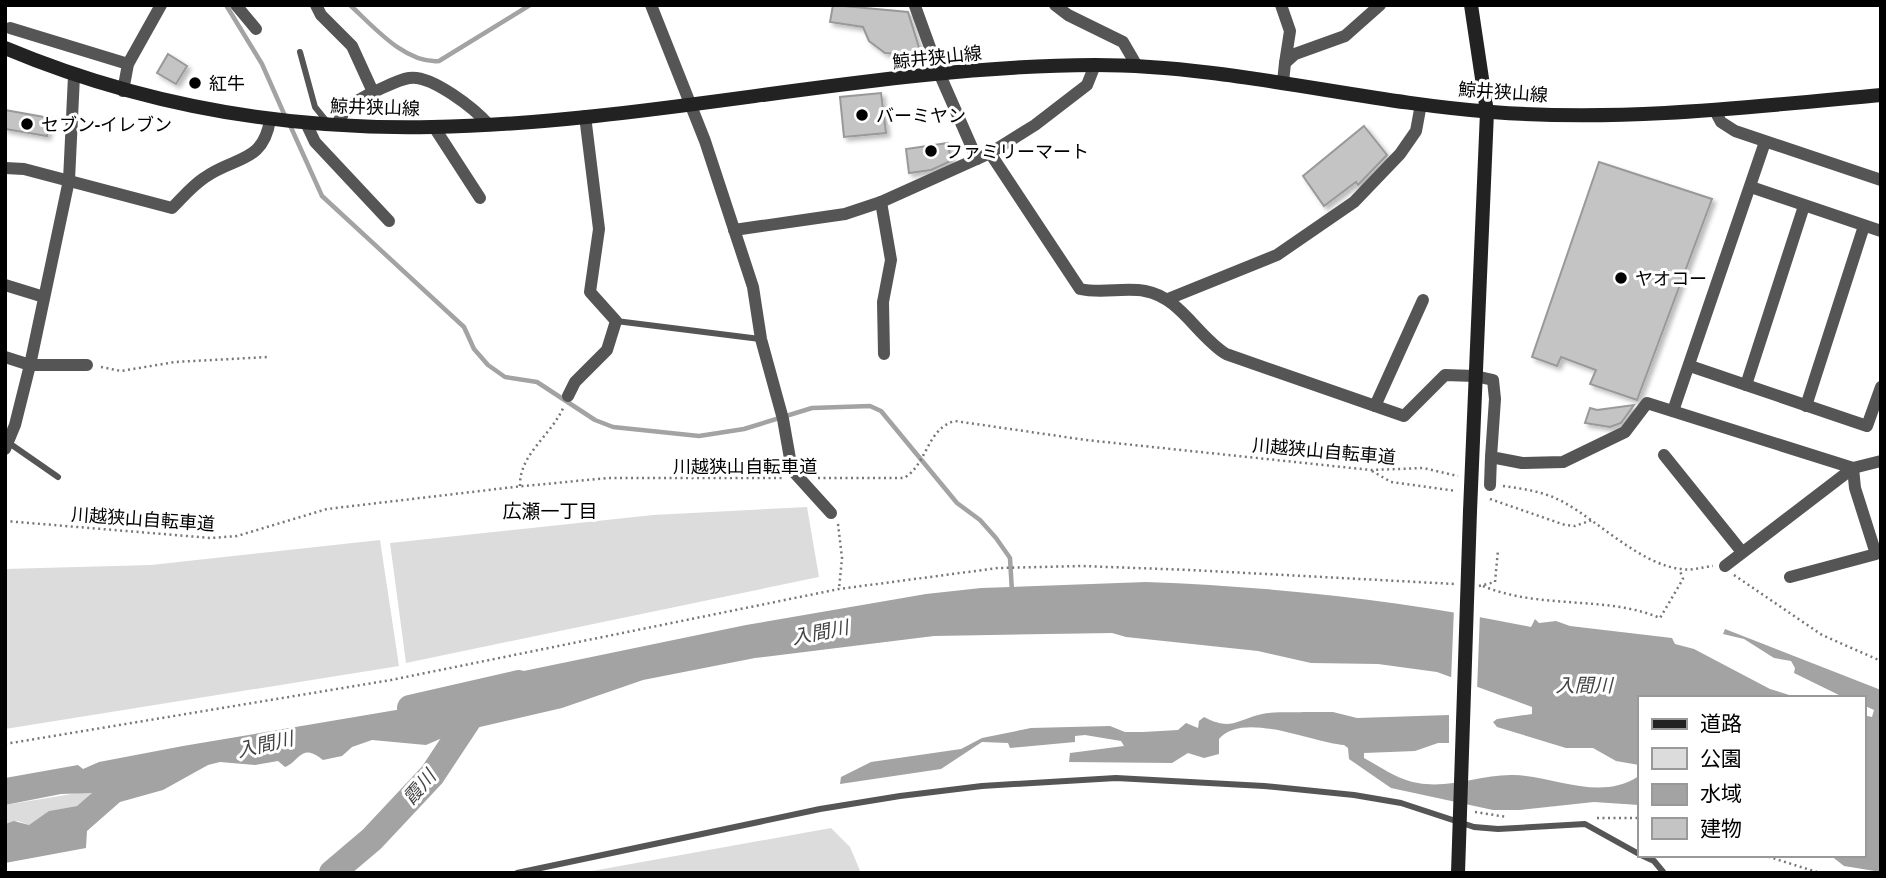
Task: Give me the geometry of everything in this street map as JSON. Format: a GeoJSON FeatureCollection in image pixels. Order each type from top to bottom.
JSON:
{"type":"FeatureCollection","features":[{"type":"Feature","properties":{"kind":"main road"},"geometry":{"type":"LineString","coordinates":[[1458,873],[1487,112],[1471,5]]}},
{"type":"Feature","properties":{"kind":"main road","name":"鯨井狭山線"},"geometry":{"type":"LineString","coordinates":[[5,48],[74,76],[123,91],[274,120],[333,125],[489,125],[940,75],[1095,65],[1137,66],[1283,82],[1487,112],[1614,116],[1715,111],[1881,95]]}},
{"type":"Feature","properties":{"kind":"street"},"geometry":{"type":"LineString","coordinates":[[123,91],[128,64],[161,5]]}},
{"type":"Feature","properties":{"kind":"street"},"geometry":{"type":"LineString","coordinates":[[236,5],[256,29]]}},
{"type":"Feature","properties":{"kind":"street"},"geometry":{"type":"LineString","coordinates":[[316,5],[352,46],[373,92]]}},
{"type":"Feature","properties":{"kind":"street"},"geometry":{"type":"LineString","coordinates":[[651,5],[688,104],[705,141],[753,287],[761,339],[782,416],[792,470],[831,513]]}},
{"type":"Feature","properties":{"kind":"street"},"geometry":{"type":"LineString","coordinates":[[908,5],[916,6],[940,75],[977,159]]}},
{"type":"Feature","properties":{"kind":"street"},"geometry":{"type":"LineString","coordinates":[[1055,5],[1068,15],[1123,42],[1137,66]]}},
{"type":"Feature","properties":{"kind":"street"},"geometry":{"type":"LineString","coordinates":[[1281,5],[1290,31],[1283,82]]}},
{"type":"Feature","properties":{"kind":"street"},"geometry":{"type":"LineString","coordinates":[[1285,62],[1295,54],[1345,36],[1380,5]]}},
{"type":"Feature","properties":{"kind":"street"},"geometry":{"type":"LineString","coordinates":[[10,28],[128,64]]}},
{"type":"Feature","properties":{"kind":"street"},"geometry":{"type":"LineString","coordinates":[[734,230],[845,214],[881,202],[977,159],[1035,125],[1087,85],[1095,65]]}},
{"type":"Feature","properties":{"kind":"street"},"geometry":{"type":"LineString","coordinates":[[7,446],[10,422],[30,365],[69,180],[74,76]]}},
{"type":"Feature","properties":{"kind":"street"},"geometry":{"type":"LineString","coordinates":[[333,125],[348,106],[410,77],[426,80],[474,108],[489,125]]}},
{"type":"Feature","properties":{"kind":"street"},"geometry":{"type":"LineString","coordinates":[[1168,299],[1277,255],[1354,202],[1400,155],[1416,131],[1421,104]]}},
{"type":"Feature","properties":{"kind":"street"},"geometry":{"type":"LineString","coordinates":[[1715,111],[1727,127],[1881,180]]}},
{"type":"Feature","properties":{"kind":"street"},"geometry":{"type":"LineString","coordinates":[[568,396],[575,382],[607,350],[616,321],[590,292],[599,229],[585,116]]}},
{"type":"Feature","properties":{"kind":"street"},"geometry":{"type":"LineString","coordinates":[[5,168],[69,180],[172,208],[204,177],[259,149],[274,120]]}},
{"type":"Feature","properties":{"kind":"street"},"geometry":{"type":"LineString","coordinates":[[302,123],[315,142],[389,221]]}},
{"type":"Feature","properties":{"kind":"street"},"geometry":{"type":"LineString","coordinates":[[434,127],[480,198]]}},
{"type":"Feature","properties":{"kind":"street"},"geometry":{"type":"LineString","coordinates":[[1673,411],[1765,142]]}},
{"type":"Feature","properties":{"kind":"street"},"geometry":{"type":"LineString","coordinates":[[990,153],[1080,289],[1148,291],[1168,299],[1214,347],[1226,354],[1404,416],[1445,375],[1475,376],[1496,383],[1488,491]]}},
{"type":"Feature","properties":{"kind":"street"},"geometry":{"type":"LineString","coordinates":[[1751,187],[1881,231]]}},
{"type":"Feature","properties":{"kind":"street"},"geometry":{"type":"LineString","coordinates":[[881,202],[891,260],[883,302],[884,354]]}},
{"type":"Feature","properties":{"kind":"street"},"geometry":{"type":"LineString","coordinates":[[1746,385],[1804,206]]}},
{"type":"Feature","properties":{"kind":"street"},"geometry":{"type":"LineString","coordinates":[[1806,405],[1864,226]]}},
{"type":"Feature","properties":{"kind":"street"},"geometry":{"type":"LineString","coordinates":[[5,285],[44,297]]}},
{"type":"Feature","properties":{"kind":"street"},"geometry":{"type":"LineString","coordinates":[[1375,406],[1423,300]]}},
{"type":"Feature","properties":{"kind":"street"},"geometry":{"type":"LineString","coordinates":[[5,357],[30,365],[87,365]]}},
{"type":"Feature","properties":{"kind":"street"},"geometry":{"type":"LineString","coordinates":[[1690,366],[1867,426],[1881,387]]}},
{"type":"Feature","properties":{"kind":"street"},"geometry":{"type":"LineString","coordinates":[[1491,457],[1522,463],[1563,462],[1625,432],[1647,403],[1853,468]]}},
{"type":"Feature","properties":{"kind":"street"},"geometry":{"type":"LineString","coordinates":[[1664,455],[1742,552]]}},
{"type":"Feature","properties":{"kind":"street"},"geometry":{"type":"LineString","coordinates":[[1725,566],[1853,468],[1881,461]]}},
{"type":"Feature","properties":{"kind":"street"},"geometry":{"type":"LineString","coordinates":[[1790,577],[1876,554],[1855,488],[1853,468]]}},
{"type":"Feature","properties":{"kind":"lane"},"geometry":{"type":"LineString","coordinates":[[300,52],[315,107],[333,125]]}},
{"type":"Feature","properties":{"kind":"lane"},"geometry":{"type":"LineString","coordinates":[[616,321],[761,339]]}},
{"type":"Feature","properties":{"kind":"lane"},"geometry":{"type":"LineString","coordinates":[[7,446],[58,477]]}},
{"type":"Feature","properties":{"kind":"lane"},"geometry":{"type":"LineString","coordinates":[[517,873],[820,809],[900,796],[982,786],[1116,778],[1264,786],[1354,795],[1401,803],[1475,827],[1498,829],[1585,824],[1638,854]]}},
{"type":"Feature","properties":{"kind":"lane"},"geometry":{"type":"LineString","coordinates":[[1645,857],[1654,861],[1664,873]]}},
{"type":"Feature","properties":{"kind":"path"},"geometry":{"type":"LineString","coordinates":[[87,365],[121,371],[175,362],[268,357]]}},
{"type":"Feature","properties":{"kind":"path"},"geometry":{"type":"LineString","coordinates":[[520,486],[522,465],[548,435],[568,396]]}},
{"type":"Feature","properties":{"kind":"path","name":"川越狭山自転車道"},"geometry":{"type":"LineString","coordinates":[[5,521],[211,538],[237,536],[327,509],[520,486],[620,478],[898,479],[912,472],[943,425],[965,421],[1066,438],[1371,470],[1423,468],[1459,476]]}},
{"type":"Feature","properties":{"kind":"path"},"geometry":{"type":"LineString","coordinates":[[1371,470],[1391,482],[1457,492]]}},
{"type":"Feature","properties":{"kind":"path"},"geometry":{"type":"LineString","coordinates":[[1488,491],[1565,525],[1575,526],[1592,520]]}},
{"type":"Feature","properties":{"kind":"path"},"geometry":{"type":"LineString","coordinates":[[1488,491],[1545,494],[1636,549],[1679,569],[1725,566],[1746,586],[1822,635],[1881,661]]}},
{"type":"Feature","properties":{"kind":"path"},"geometry":{"type":"LineString","coordinates":[[831,513],[840,527],[842,558],[839,589]]}},
{"type":"Feature","properties":{"kind":"path"},"geometry":{"type":"LineString","coordinates":[[1483,586],[1494,582],[1499,550]]}},
{"type":"Feature","properties":{"kind":"path"},"geometry":{"type":"LineString","coordinates":[[5,744],[391,680],[839,589],[998,568],[1020,566],[1190,570],[1457,584]]}},
{"type":"Feature","properties":{"kind":"path"},"geometry":{"type":"LineString","coordinates":[[1470,585],[1540,602],[1649,614],[1660,618],[1683,579],[1679,569]]}},
{"type":"Feature","properties":{"kind":"path"},"geometry":{"type":"LineString","coordinates":[[1472,812],[1517,819]]}},
{"type":"Feature","properties":{"kind":"path"},"geometry":{"type":"LineString","coordinates":[[1584,818],[1638,818]]}},
{"type":"Feature","properties":{"kind":"path"},"geometry":{"type":"LineString","coordinates":[[1769,857],[1820,873]]}},
{"type":"Feature","properties":{"kind":"green space"},"geometry":{"type":"Polygon","coordinates":[[[807,507],[819,577],[406,663],[390,543],[653,515],[807,507]]]}},
{"type":"Feature","properties":{"kind":"green space"},"geometry":{"type":"Polygon","coordinates":[[[380,540],[399,666],[5,729],[5,569],[151,565],[380,540]]]}},
{"type":"Feature","properties":{"kind":"green space"},"geometry":{"type":"Polygon","coordinates":[[[90,791],[92,795],[77,806],[50,811],[29,825],[18,821],[5,824],[5,805],[90,791]]]}},
{"type":"Feature","properties":{"kind":"green space"},"geometry":{"type":"Polygon","coordinates":[[[831,828],[850,847],[861,873],[581,873],[831,828]]]}},
{"type":"Feature","properties":{"kind":"water","name":"入間川"},"geometry":{"type":"Polygon","coordinates":[[[1146,582],[1244,587],[1387,602],[1531,627],[1535,619],[1539,623],[1556,621],[1570,626],[1672,638],[1675,644],[1694,649],[1770,689],[1793,696],[1638,696],[1638,765],[1616,761],[1593,748],[1566,748],[1497,727],[1493,722],[1497,719],[1532,714],[1532,707],[1437,672],[1378,664],[1311,663],[1258,651],[1126,637],[1112,633],[934,636],[755,658],[643,680],[562,708],[454,733],[426,745],[372,740],[352,747],[342,756],[323,760],[310,753],[301,754],[285,767],[278,761],[255,765],[220,762],[208,765],[163,790],[120,802],[87,831],[86,848],[5,863],[5,824],[14,821],[29,825],[49,811],[77,806],[92,793],[61,794],[5,805],[5,778],[78,765],[83,769],[99,762],[183,746],[408,708],[510,683],[515,679],[514,673],[746,625],[926,594],[981,588],[1146,582]]]}},
{"type":"Feature","properties":{"kind":"water"},"geometry":{"type":"Polygon","coordinates":[[[1725,629],[1881,690],[1881,872],[1844,866],[1833,857],[1865,857],[1865,715],[1872,717],[1874,710],[1865,706],[1865,696],[1841,696],[1794,673],[1795,668],[1791,661],[1774,658],[1744,639],[1723,634],[1725,629]]]}},
{"type":"Feature","properties":{"kind":"water"},"geometry":{"type":"Polygon","coordinates":[[[1333,712],[1357,718],[1449,715],[1449,743],[1438,743],[1415,751],[1364,753],[1364,758],[1397,776],[1430,784],[1514,775],[1577,786],[1608,787],[1638,776],[1638,805],[1594,802],[1520,810],[1493,810],[1391,788],[1349,759],[1348,748],[1344,745],[1279,730],[1244,727],[1230,731],[1219,739],[1219,754],[1204,758],[1188,753],[1172,763],[1069,762],[1070,753],[1124,746],[1121,741],[1085,735],[1075,736],[1075,742],[1010,748],[1008,743],[982,742],[941,769],[840,784],[841,777],[871,762],[961,749],[982,738],[1031,728],[1110,726],[1125,732],[1178,730],[1186,723],[1198,728],[1199,721],[1204,717],[1226,724],[1275,713],[1333,712]]]}},
{"type":"Feature","properties":{"kind":"pier"},"geometry":{"type":"Polygon","coordinates":[[[1454,608],[1480,613],[1477,691],[1451,681],[1454,608]]]}},
{"type":"Feature","properties":{"kind":"building"},"geometry":{"type":"Polygon","coordinates":[[[833,5],[908,12],[921,54],[911,58],[903,54],[885,53],[869,41],[863,27],[830,22],[833,5]]]}},
{"type":"Feature","properties":{"kind":"building"},"geometry":{"type":"Polygon","coordinates":[[[168,54],[187,66],[176,84],[157,73],[168,54]]]}},
{"type":"Feature","properties":{"kind":"building"},"geometry":{"type":"Polygon","coordinates":[[[881,93],[886,133],[844,137],[840,97],[881,93]]]}},
{"type":"Feature","properties":{"kind":"building","name":"セブン-イレブン"},"geometry":{"type":"Polygon","coordinates":[[[5,110],[50,118],[47,136],[5,129],[5,110]]]}},
{"type":"Feature","properties":{"kind":"building"},"geometry":{"type":"Polygon","coordinates":[[[1364,126],[1387,155],[1358,185],[1356,182],[1324,206],[1303,176],[1364,126]]]}},
{"type":"Feature","properties":{"kind":"building"},"geometry":{"type":"Polygon","coordinates":[[[948,143],[951,161],[931,170],[909,173],[906,149],[948,143]]]}},
{"type":"Feature","properties":{"kind":"building","name":"ヤオコー"},"geometry":{"type":"Polygon","coordinates":[[[1599,162],[1712,199],[1637,400],[1590,384],[1596,370],[1561,357],[1557,366],[1532,357],[1599,162]]]}},
{"type":"Feature","properties":{"kind":"building"},"geometry":{"type":"Polygon","coordinates":[[[1634,405],[1621,423],[1610,427],[1585,423],[1590,408],[1597,410],[1634,405]]]}},
{"type":"Feature","properties":{"kind":"waterway"},"geometry":{"type":"LineString","coordinates":[[226,5],[262,64],[285,116]]}},
{"type":"Feature","properties":{"kind":"waterway"},"geometry":{"type":"LineString","coordinates":[[350,5],[379,33],[402,50],[426,60],[439,61],[530,5]]}},
{"type":"Feature","properties":{"kind":"waterway"},"geometry":{"type":"LineString","coordinates":[[289,123],[322,196],[464,327],[474,349],[488,365],[505,377],[537,382],[595,420],[613,427],[699,436],[744,429],[812,408],[870,406],[881,411],[957,503],[980,520],[996,538],[1010,558],[1012,592]]}},
{"type":"Feature","properties":{"kind":"waterway","name":"入間川"},"geometry":{"type":"LineString","coordinates":[[410,708],[519,683]]}},
{"type":"Feature","properties":{"kind":"waterway","name":"霞川"},"geometry":{"type":"LineString","coordinates":[[332,873],[372,839],[432,775],[479,704]]}},
{"type":"Feature","properties":{"kind":"place","name":"紅牛"},"geometry":{"type":"Point","coordinates":[195,83]}},
{"type":"Feature","properties":{"kind":"place","name":"バーミヤン"},"geometry":{"type":"Point","coordinates":[862,115]}},
{"type":"Feature","properties":{"kind":"place","name":"セブン-イレブン"},"geometry":{"type":"Point","coordinates":[27,124]}},
{"type":"Feature","properties":{"kind":"place","name":"ファミリーマート"},"geometry":{"type":"Point","coordinates":[931,151]}},
{"type":"Feature","properties":{"kind":"place","name":"ヤオコー"},"geometry":{"type":"Point","coordinates":[1621,278]}},
{"type":"Feature","properties":{"kind":"district","name":"広瀬一丁目"},"geometry":{"type":"Point","coordinates":[550,511]}}]}
